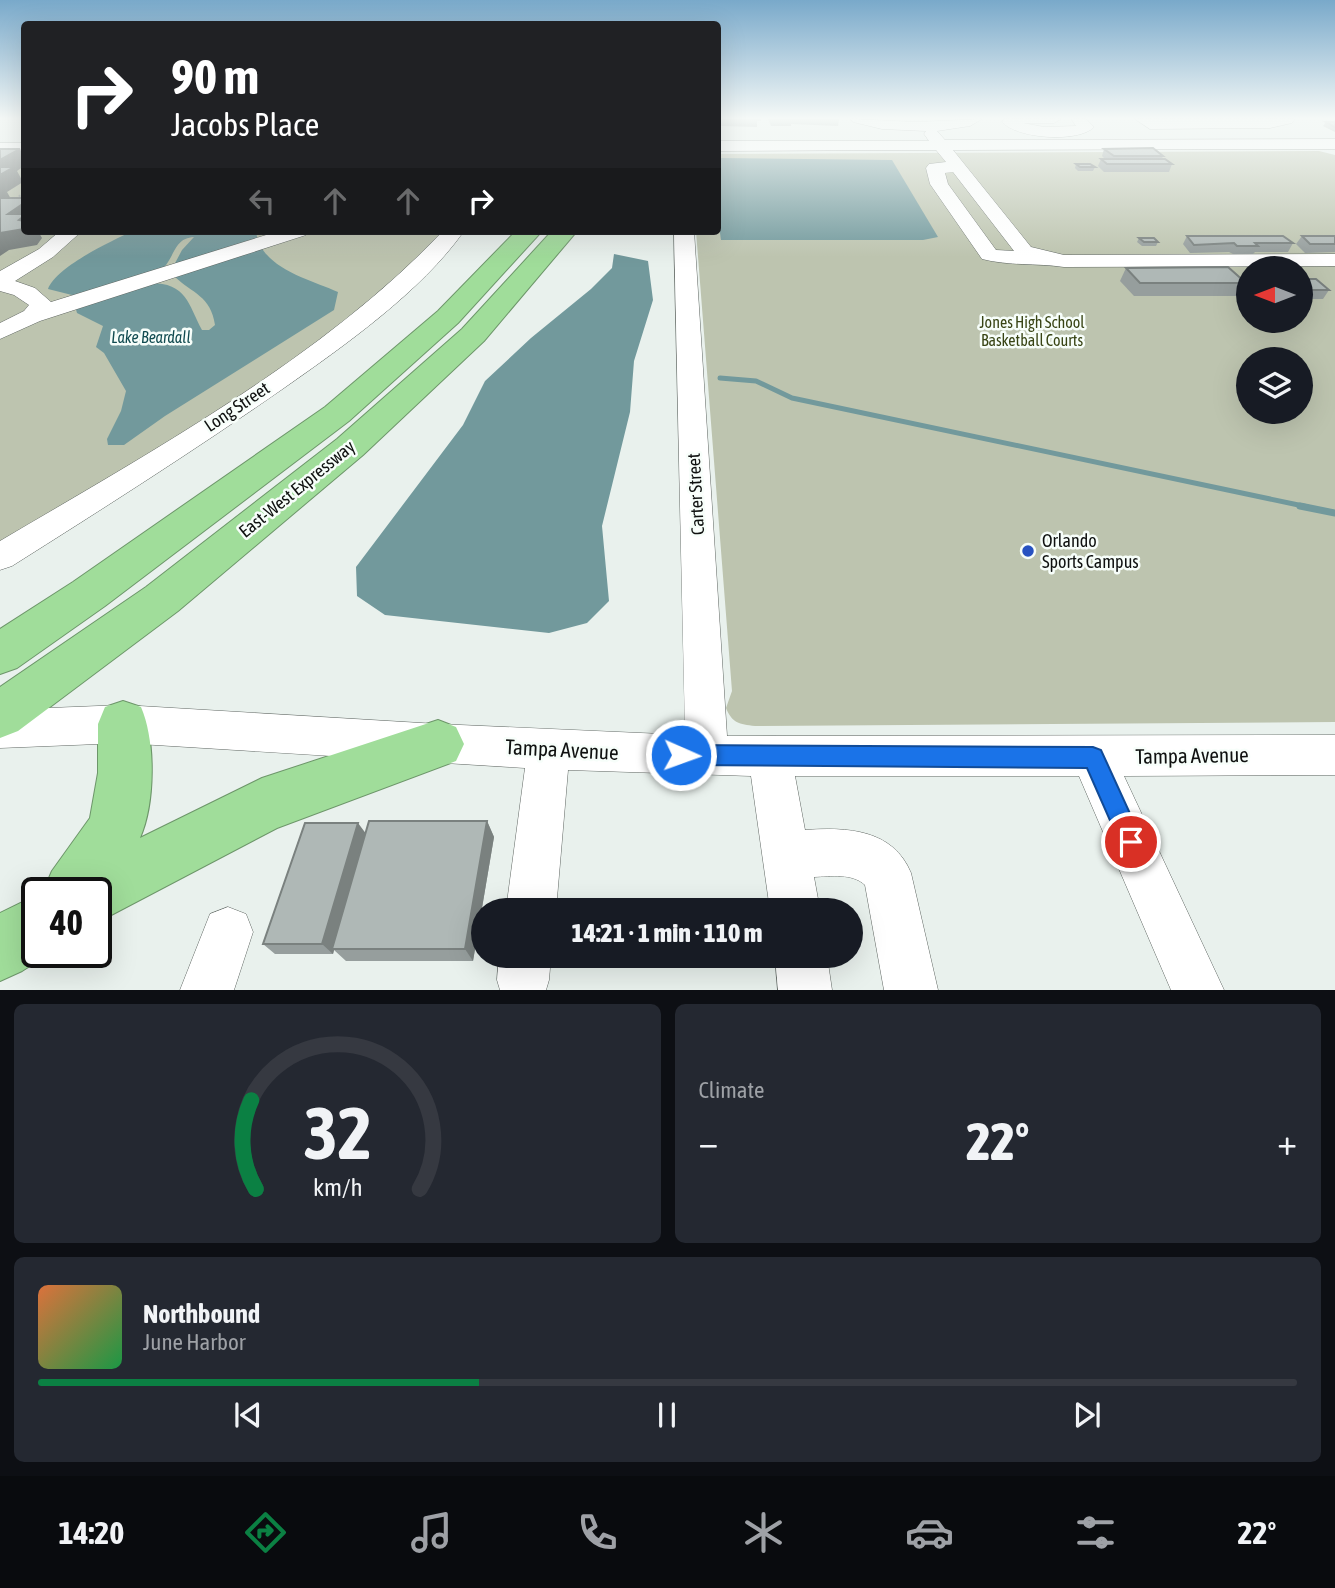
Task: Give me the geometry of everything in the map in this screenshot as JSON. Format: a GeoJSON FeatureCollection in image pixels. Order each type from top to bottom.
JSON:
{"type":"FeatureCollection","features":[{"type":"Feature","properties":{"kind":"highway","name":"East-West Expressway"},"geometry":{"type":"LineString","coordinates":[[0,654],[89,594],[337,414],[448,317],[526,235]]}},
{"type":"Feature","properties":{"kind":"highway","name":"East-West Expressway"},"geometry":{"type":"LineString","coordinates":[[0,715],[162,599],[350,447],[463,345],[561,235]]}},
{"type":"Feature","properties":{"kind":"highway"},"geometry":{"type":"LineString","coordinates":[[83,877],[116,829],[125,774],[123,723]]}},
{"type":"Feature","properties":{"kind":"highway"},"geometry":{"type":"LineString","coordinates":[[112,885],[262,806],[438,744]]}},
{"type":"Feature","properties":{"kind":"highway"},"geometry":{"type":"LineString","coordinates":[[0,949],[21,936]]}},
{"type":"Feature","properties":{"kind":"street"},"geometry":{"type":"LineString","coordinates":[[1040,257],[1006,258],[989,255],[939,184],[935,168],[958,167],[1024,251],[1040,257],[1064,261],[1335,260]]}},
{"type":"Feature","properties":{"kind":"street"},"geometry":{"type":"LineString","coordinates":[[0,282],[23,269],[67,235]]}},
{"type":"Feature","properties":{"kind":"street"},"geometry":{"type":"LineString","coordinates":[[0,332],[32,316],[286,235]]}},
{"type":"Feature","properties":{"kind":"street","name":"Long Street"},"geometry":{"type":"LineString","coordinates":[[0,557],[139,472],[284,376],[341,335],[400,285],[450,235]]}},
{"type":"Feature","properties":{"kind":"street","name":"Carter Street"},"geometry":{"type":"LineString","coordinates":[[684,235],[707,756]]}},
{"type":"Feature","properties":{"kind":"street"},"geometry":{"type":"LineString","coordinates":[[0,282],[32,294],[41,304],[32,316]]}},
{"type":"Feature","properties":{"kind":"street","name":"Tampa Avenue"},"geometry":{"type":"LineString","coordinates":[[0,729],[123,723],[438,744],[707,756],[1335,755]]}},
{"type":"Feature","properties":{"kind":"street"},"geometry":{"type":"LineString","coordinates":[[532,898],[549,750]]}},
{"type":"Feature","properties":{"kind":"street"},"geometry":{"type":"LineString","coordinates":[[770,757],[793,898]]}},
{"type":"Feature","properties":{"kind":"street"},"geometry":{"type":"LineString","coordinates":[[1093,757],[1198,989]]}},
{"type":"Feature","properties":{"kind":"street"},"geometry":{"type":"LineString","coordinates":[[788,855],[862,854],[877,861],[887,873],[911,989]]}},
{"type":"Feature","properties":{"kind":"street"},"geometry":{"type":"LineString","coordinates":[[207,989],[228,932]]}},
{"type":"Feature","properties":{"kind":"street"},"geometry":{"type":"LineString","coordinates":[[803,968],[806,989]]}},
{"type":"Feature","properties":{"kind":"path"},"geometry":{"type":"LineString","coordinates":[[8,203],[21,195]]}},
{"type":"Feature","properties":{"kind":"green space"},"geometry":{"type":"Polygon","coordinates":[[[0,165],[21,165],[21,235],[441,235],[343,322],[288,363],[175,439],[0,546],[0,165]]]}},
{"type":"Feature","properties":{"kind":"green space","name":"Orlando Sports Campus"},"geometry":{"type":"Polygon","coordinates":[[[721,165],[1335,165],[1335,722],[755,726],[734,720],[726,708],[732,691],[696,235],[721,235],[721,165]]]}},
{"type":"Feature","properties":{"kind":"water"},"geometry":{"type":"Polygon","coordinates":[[[721,165],[895,165],[938,237],[923,240],[721,240],[721,165]]]}},
{"type":"Feature","properties":{"kind":"water","name":"Lake Beardall"},"geometry":{"type":"Polygon","coordinates":[[[125,235],[257,235],[259,244],[276,263],[300,277],[338,292],[334,310],[165,416],[124,445],[108,445],[107,439],[121,411],[126,391],[104,353],[96,347],[103,326],[77,313],[72,295],[48,289],[62,272],[125,235]],[[194,237],[180,243],[150,283],[162,284],[179,291],[185,297],[202,330],[209,330],[215,325],[205,301],[175,277],[173,267],[182,250],[194,237]]]}},
{"type":"Feature","properties":{"kind":"water"},"geometry":{"type":"Polygon","coordinates":[[[614,254],[648,261],[653,300],[634,361],[630,412],[602,526],[609,601],[587,623],[549,633],[385,615],[357,596],[356,567],[463,425],[485,381],[531,338],[591,289],[612,268],[614,254]]]}},
{"type":"Feature","properties":{"kind":"building"},"geometry":{"type":"Polygon","coordinates":[[[0,167],[14,167],[0,175],[0,167]]]}},
{"type":"Feature","properties":{"kind":"building"},"geometry":{"type":"Polygon","coordinates":[[[0,198],[21,198],[21,205],[8,214],[21,214],[21,230],[0,233],[0,198]]]}},
{"type":"Feature","properties":{"kind":"building"},"geometry":{"type":"Polygon","coordinates":[[[1187,236],[1283,236],[1293,243],[1255,243],[1258,246],[1237,246],[1234,243],[1194,245],[1187,236]]]}},
{"type":"Feature","properties":{"kind":"building"},"geometry":{"type":"Polygon","coordinates":[[[1302,236],[1335,236],[1335,244],[1310,244],[1302,236]]]}},
{"type":"Feature","properties":{"kind":"building"},"geometry":{"type":"Polygon","coordinates":[[[1139,238],[1154,238],[1158,242],[1144,242],[1139,238]]]}},
{"type":"Feature","properties":{"kind":"building"},"geometry":{"type":"Polygon","coordinates":[[[1228,267],[1236,274],[1236,283],[1140,283],[1126,268],[1228,267]]]}},
{"type":"Feature","properties":{"kind":"building"},"geometry":{"type":"Polygon","coordinates":[[[1313,279],[1316,279],[1329,290],[1313,290],[1313,279]]]}},
{"type":"Feature","properties":{"kind":"building"},"geometry":{"type":"Polygon","coordinates":[[[369,821],[487,821],[474,898],[471,898],[465,949],[332,949],[369,821]]]}},
{"type":"Feature","properties":{"kind":"building"},"geometry":{"type":"Polygon","coordinates":[[[305,823],[358,823],[322,944],[263,944],[305,823]]]}},
{"type":"Feature","properties":{"kind":"waterway"},"geometry":{"type":"LineString","coordinates":[[720,378],[756,381],[792,398],[1308,507]]}},
{"type":"Feature","properties":{"kind":"waterway"},"geometry":{"type":"LineString","coordinates":[[1300,506],[1335,513]]}},
{"type":"Feature","properties":{"kind":"place","name":"Orlando Sports Campus"},"geometry":{"type":"Point","coordinates":[1028,551]}},
{"type":"Feature","properties":{"kind":"route"},"geometry":{"type":"LineString","coordinates":[[681,755],[1093,757],[1131,842]]}},
{"type":"Feature","properties":{"kind":"park label","name":"Jones High School Basketball Courts"},"geometry":{"type":"Point","coordinates":[1032,331]}}]}
